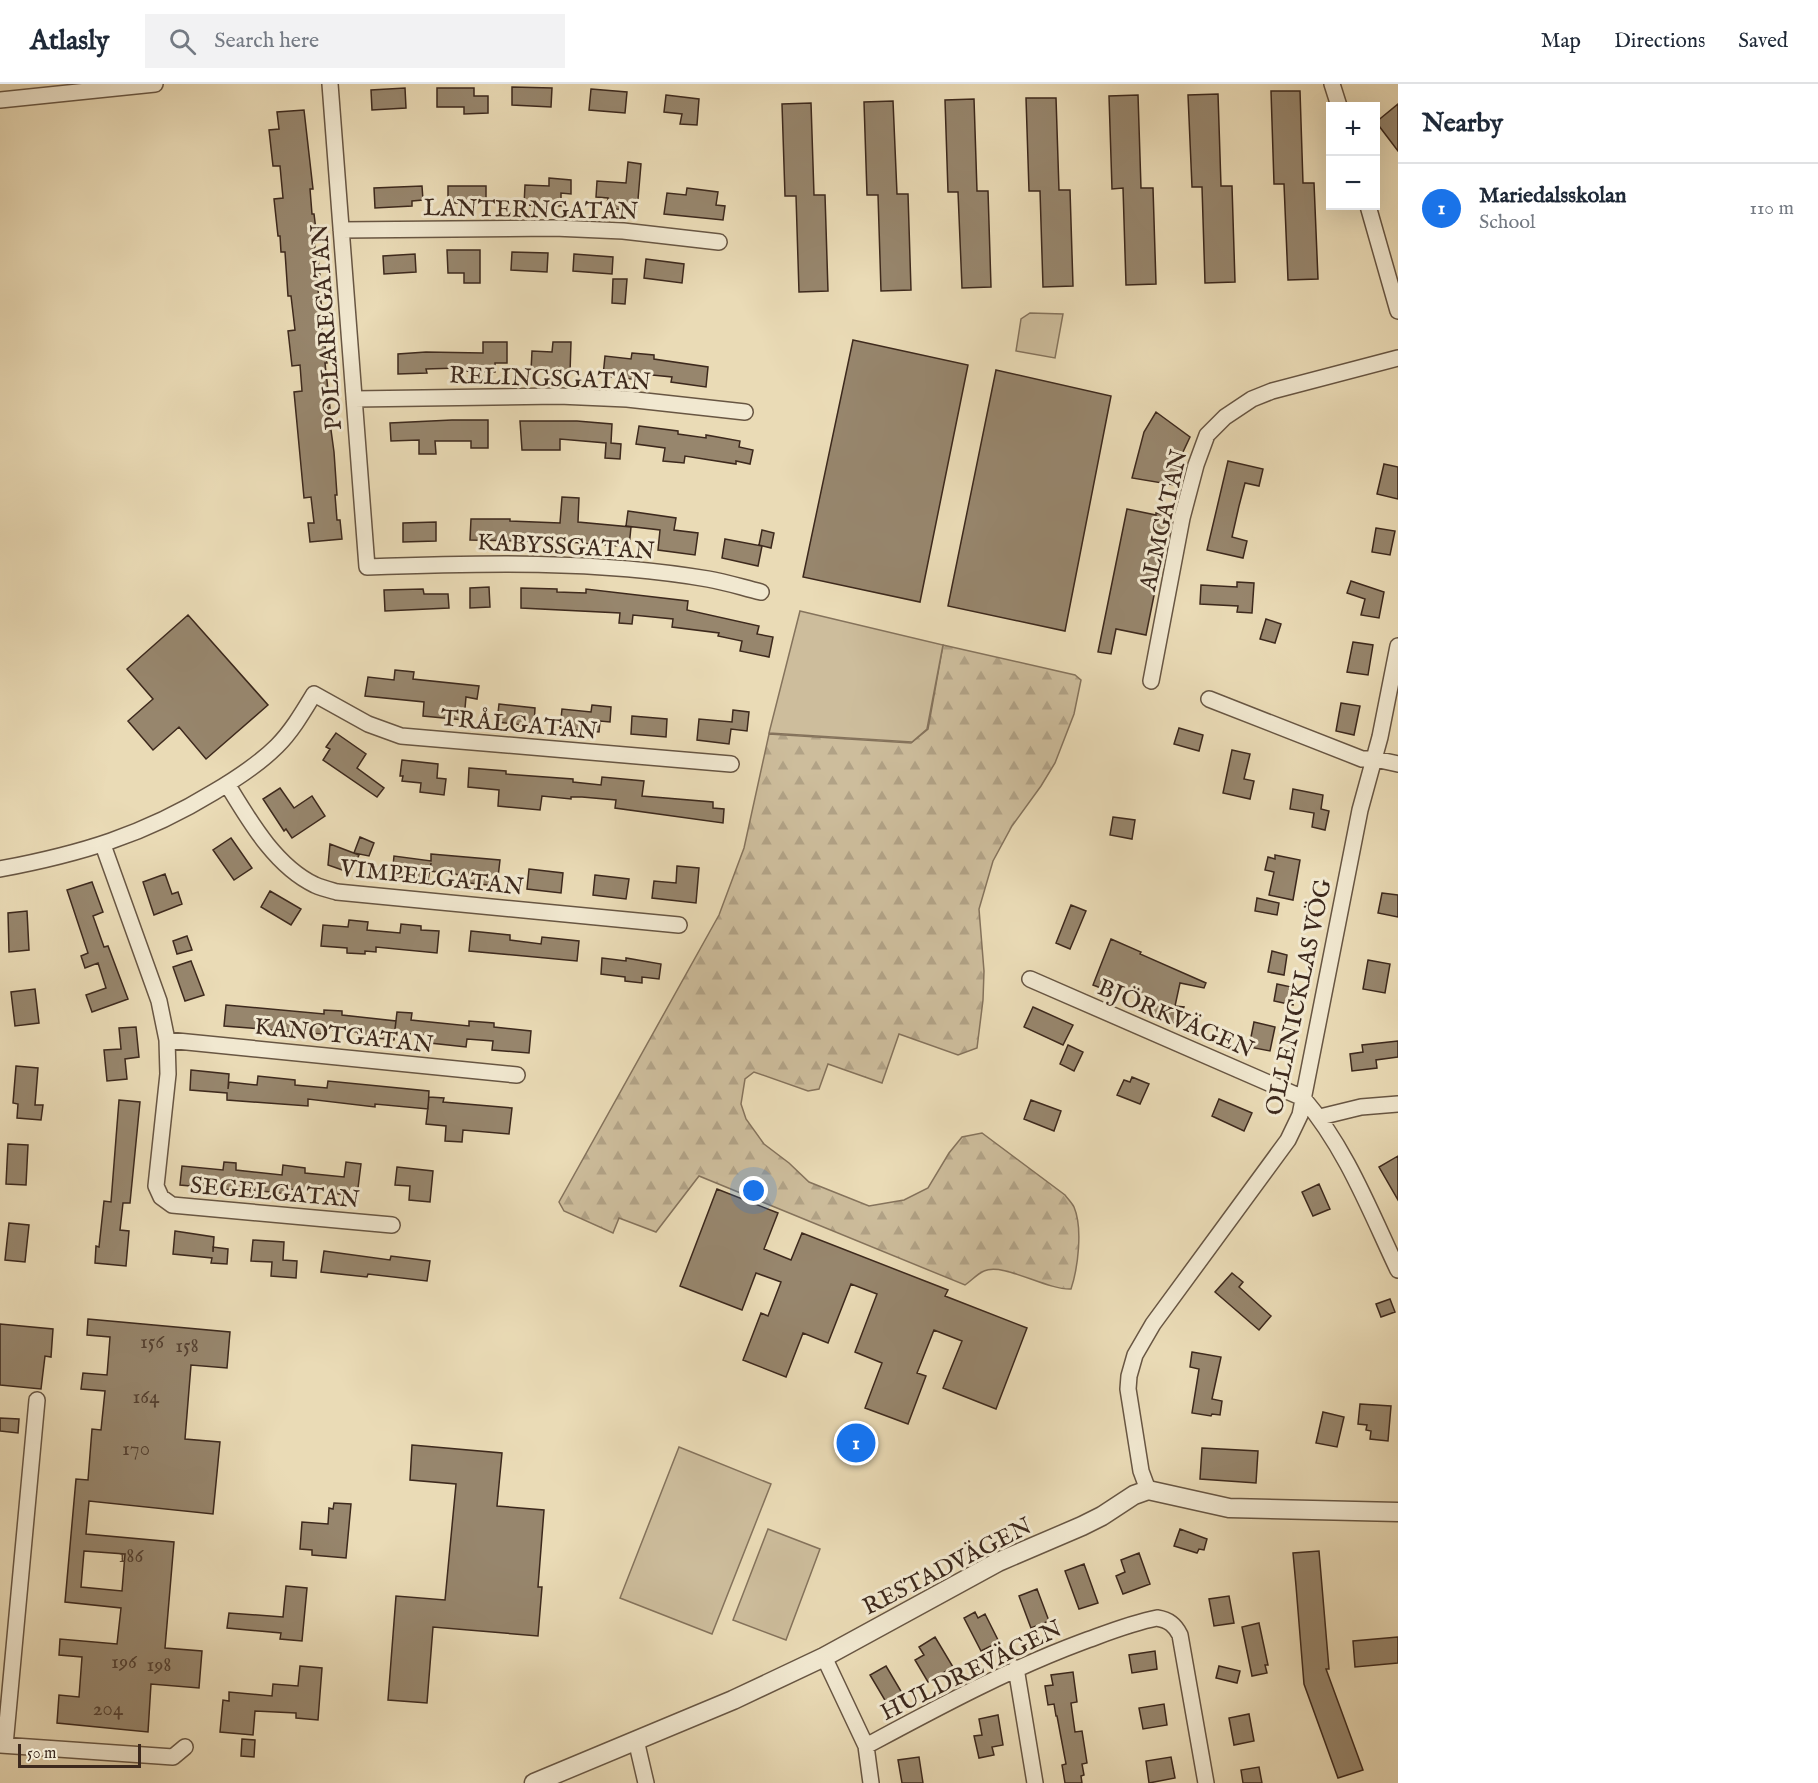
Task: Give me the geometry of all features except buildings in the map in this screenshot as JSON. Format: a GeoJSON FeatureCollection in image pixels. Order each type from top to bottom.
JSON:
{"type":"FeatureCollection","features":[{"type":"Feature","properties":{"kind":"street"},"geometry":{"type":"LineString","coordinates":[[0,100],[155,84]]}},
{"type":"Feature","properties":{"kind":"street","name":"POLLAREGATAN"},"geometry":{"type":"LineString","coordinates":[[330,84],[367,567]]}},
{"type":"Feature","properties":{"kind":"street"},"geometry":{"type":"LineString","coordinates":[[1332,84],[1338,102]]}},
{"type":"Feature","properties":{"kind":"street"},"geometry":{"type":"LineString","coordinates":[[1369,210],[1398,310]]}},
{"type":"Feature","properties":{"kind":"street","name":"LANTERNGATAN"},"geometry":{"type":"LineString","coordinates":[[341,230],[555,228],[623,231],[719,242]]}},
{"type":"Feature","properties":{"kind":"street","name":"ALMGATAN"},"geometry":{"type":"LineString","coordinates":[[1151,681],[1182,518],[1196,465],[1208,435],[1225,417],[1252,399],[1272,391],[1398,358]]}},
{"type":"Feature","properties":{"kind":"street","name":"RELINGSGATAN"},"geometry":{"type":"LineString","coordinates":[[354,399],[498,395],[559,396],[627,399],[745,412]]}},
{"type":"Feature","properties":{"kind":"street","name":"KABYSSGATAN"},"geometry":{"type":"LineString","coordinates":[[367,567],[512,564],[586,567],[710,579],[761,592]]}},
{"type":"Feature","properties":{"kind":"street","name":"OLLENICKLAS VÖG"},"geometry":{"type":"LineString","coordinates":[[1148,1490],[1141,1470],[1128,1389],[1135,1355],[1153,1324],[1288,1140],[1298,1121],[1360,810],[1374,759],[1398,646]]}},
{"type":"Feature","properties":{"kind":"street","name":"TRÅLGATAN"},"geometry":{"type":"LineString","coordinates":[[227,784],[276,747],[297,723],[314,694],[368,724],[401,736],[731,764]]}},
{"type":"Feature","properties":{"kind":"street"},"geometry":{"type":"LineString","coordinates":[[1209,699],[1362,759],[1398,764]]}},
{"type":"Feature","properties":{"kind":"street"},"geometry":{"type":"LineString","coordinates":[[0,869],[43,861],[103,845],[162,821],[227,784]]}},
{"type":"Feature","properties":{"kind":"street","name":"VIMPELGATAN"},"geometry":{"type":"LineString","coordinates":[[227,784],[261,836],[278,856],[295,872],[315,885],[337,892],[679,925]]}},
{"type":"Feature","properties":{"kind":"street","name":"SEGELGATAN"},"geometry":{"type":"LineString","coordinates":[[103,845],[159,1001],[167,1040],[168,1074],[156,1185],[161,1197],[172,1205],[392,1225]]}},
{"type":"Feature","properties":{"kind":"street","name":"BJÖRKVÄGEN"},"geometry":{"type":"LineString","coordinates":[[1030,980],[1303,1098]]}},
{"type":"Feature","properties":{"kind":"street","name":"KANOTGATAN"},"geometry":{"type":"LineString","coordinates":[[167,1040],[517,1075]]}},
{"type":"Feature","properties":{"kind":"street"},"geometry":{"type":"LineString","coordinates":[[1303,1098],[1320,1117],[1353,1174],[1398,1270]]}},
{"type":"Feature","properties":{"kind":"street"},"geometry":{"type":"LineString","coordinates":[[1320,1117],[1361,1107],[1398,1104]]}},
{"type":"Feature","properties":{"kind":"street"},"geometry":{"type":"LineString","coordinates":[[37,1400],[3,1745],[173,1757],[184,1747]]}},
{"type":"Feature","properties":{"kind":"street"},"geometry":{"type":"LineString","coordinates":[[1148,1490],[1228,1508],[1398,1512]]}},
{"type":"Feature","properties":{"kind":"street","name":"RESTADVÄGEN"},"geometry":{"type":"LineString","coordinates":[[534,1783],[733,1700],[824,1657],[998,1562],[1082,1526],[1148,1490]]}},
{"type":"Feature","properties":{"kind":"street","name":"HULDREVÄGEN"},"geometry":{"type":"LineString","coordinates":[[866,1746],[1016,1668],[1049,1654],[1157,1618],[1176,1626],[1180,1635],[1206,1783]]}},
{"type":"Feature","properties":{"kind":"street"},"geometry":{"type":"LineString","coordinates":[[824,1657],[866,1746],[871,1783]]}},
{"type":"Feature","properties":{"kind":"street"},"geometry":{"type":"LineString","coordinates":[[1016,1668],[1035,1783]]}},
{"type":"Feature","properties":{"kind":"street"},"geometry":{"type":"LineString","coordinates":[[636,1740],[646,1783]]}},
{"type":"Feature","properties":{"kind":"green space"},"geometry":{"type":"Polygon","coordinates":[[[1030,313],[1063,314],[1055,358],[1016,351],[1021,319],[1030,313]]]}},
{"type":"Feature","properties":{"kind":"green space"},"geometry":{"type":"Polygon","coordinates":[[[800,611],[943,645],[927,729],[912,742],[769,733],[800,611]]]}},
{"type":"Feature","properties":{"kind":"green space"},"geometry":{"type":"Polygon","coordinates":[[[943,645],[1075,675],[1081,680],[1074,714],[1055,763],[1012,826],[993,861],[979,909],[984,971],[977,1048],[958,1055],[899,1034],[882,1083],[828,1064],[819,1089],[808,1091],[754,1072],[745,1079],[741,1104],[746,1119],[764,1144],[809,1182],[869,1206],[904,1200],[928,1188],[949,1153],[962,1137],[982,1133],[1065,1195],[1073,1206],[1077,1216],[1079,1237],[1076,1270],[1071,1289],[992,1269],[981,1272],[965,1285],[699,1176],[656,1232],[619,1218],[613,1233],[564,1211],[559,1202],[719,915],[744,848],[769,734],[911,743],[928,729],[943,645]]]}},
{"type":"Feature","properties":{"kind":"green space"},"geometry":{"type":"Polygon","coordinates":[[[679,1447],[771,1484],[712,1634],[620,1598],[679,1447]]]}},
{"type":"Feature","properties":{"kind":"green space"},"geometry":{"type":"Polygon","coordinates":[[[768,1529],[820,1549],[786,1640],[733,1620],[768,1529]]]}},
{"type":"Feature","properties":{"kind":"place","name":"Mariedalsskolan"},"geometry":{"type":"Point","coordinates":[856,1443]}}]}
